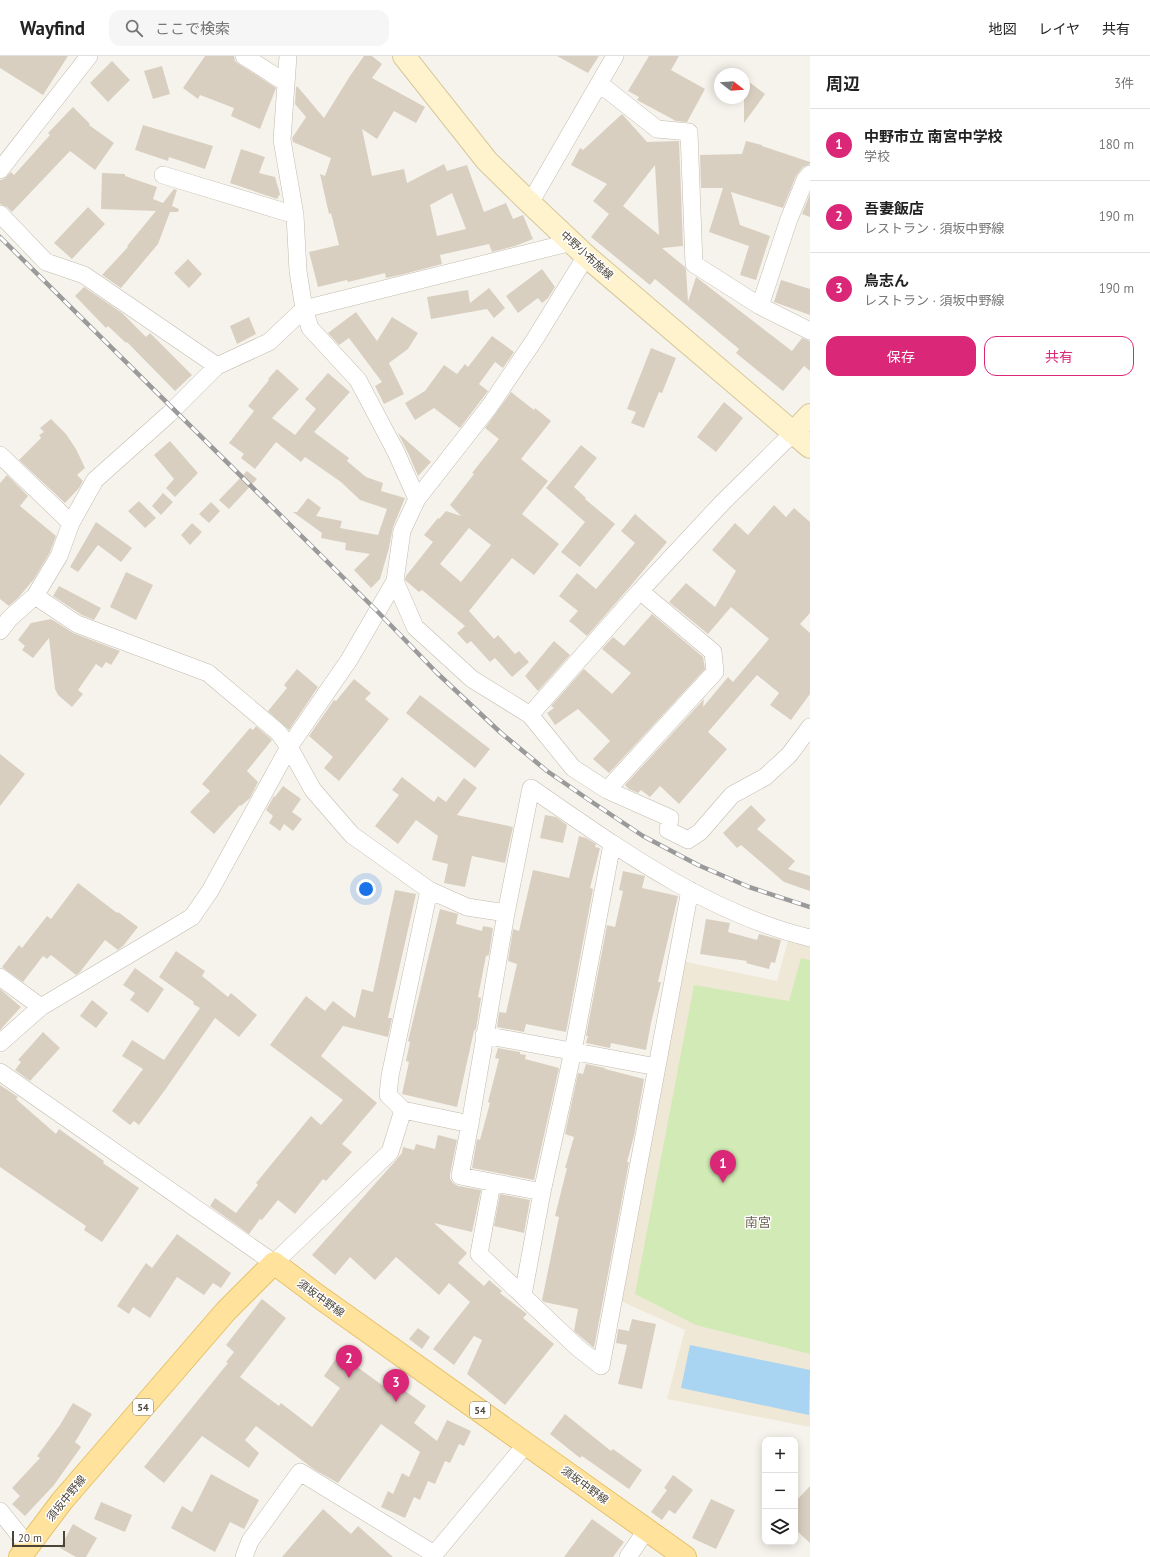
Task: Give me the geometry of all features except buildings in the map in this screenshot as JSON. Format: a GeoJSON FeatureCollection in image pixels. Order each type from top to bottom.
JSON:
{"type":"FeatureCollection","features":[{"type":"Feature","properties":{"kind":"main road","name":"中野小布施線"},"geometry":{"type":"LineString","coordinates":[[404,56],[487,161],[530,203],[579,249],[810,447]]}},
{"type":"Feature","properties":{"kind":"main road"},"geometry":{"type":"LineString","coordinates":[[793,433],[810,415]]}},
{"type":"Feature","properties":{"kind":"main road","name":"須坂中野線"},"geometry":{"type":"LineString","coordinates":[[24,1551],[62,1501],[226,1311],[274,1263],[318,1296],[527,1443],[685,1557]]}},
{"type":"Feature","properties":{"kind":"street"},"geometry":{"type":"LineString","coordinates":[[0,170],[89,56]]}},
{"type":"Feature","properties":{"kind":"street"},"geometry":{"type":"LineString","coordinates":[[244,56],[286,83]]}},
{"type":"Feature","properties":{"kind":"street"},"geometry":{"type":"LineString","coordinates":[[288,56],[282,140],[295,215],[298,271],[304,308],[310,328],[358,380],[396,452],[417,499]]}},
{"type":"Feature","properties":{"kind":"street"},"geometry":{"type":"LineString","coordinates":[[530,203],[615,56]]}},
{"type":"Feature","properties":{"kind":"street"},"geometry":{"type":"LineString","coordinates":[[600,84],[657,129],[689,132],[694,264],[760,306],[810,331]]}},
{"type":"Feature","properties":{"kind":"street"},"geometry":{"type":"LineString","coordinates":[[760,306],[789,219],[805,180],[810,174]]}},
{"type":"Feature","properties":{"kind":"street"},"geometry":{"type":"LineString","coordinates":[[163,175],[295,215]]}},
{"type":"Feature","properties":{"kind":"street"},"geometry":{"type":"LineString","coordinates":[[0,214],[46,262],[84,275],[217,366]]}},
{"type":"Feature","properties":{"kind":"street"},"geometry":{"type":"LineString","coordinates":[[0,631],[10,618],[35,596],[59,556],[71,523],[96,480],[169,414],[217,366],[269,342],[304,308],[579,249]]}},
{"type":"Feature","properties":{"kind":"street"},"geometry":{"type":"LineString","coordinates":[[0,1043],[41,1007],[192,917],[210,892],[289,747],[349,660],[395,581],[402,532],[417,499],[489,407],[534,339],[579,249]]}},
{"type":"Feature","properties":{"kind":"street"},"geometry":{"type":"LineString","coordinates":[[530,715],[640,591],[723,502],[793,433]]}},
{"type":"Feature","properties":{"kind":"street"},"geometry":{"type":"LineString","coordinates":[[0,455],[71,523]]}},
{"type":"Feature","properties":{"kind":"street"},"geometry":{"type":"LineString","coordinates":[[395,581],[415,627],[472,679],[530,715],[572,768],[607,790],[670,818],[668,830],[688,840],[700,832],[732,795],[765,777],[789,755],[810,727]]}},
{"type":"Feature","properties":{"kind":"street"},"geometry":{"type":"LineString","coordinates":[[607,790],[715,672],[712,652],[640,591]]}},
{"type":"Feature","properties":{"kind":"street"},"geometry":{"type":"LineString","coordinates":[[35,596],[77,624],[208,673],[278,732],[289,747],[312,790],[352,835],[429,890],[467,907],[506,912]]}},
{"type":"Feature","properties":{"kind":"street"},"geometry":{"type":"LineString","coordinates":[[542,1192],[492,1184],[460,1176],[506,912],[531,788],[612,844],[690,890],[732,911],[790,933],[810,938]]}},
{"type":"Feature","properties":{"kind":"street"},"geometry":{"type":"LineString","coordinates":[[523,1295],[542,1192],[573,1051],[612,844]]}},
{"type":"Feature","properties":{"kind":"street"},"geometry":{"type":"LineString","coordinates":[[429,890],[390,1076],[388,1095],[403,1110],[470,1124]]}},
{"type":"Feature","properties":{"kind":"street"},"geometry":{"type":"LineString","coordinates":[[492,1184],[479,1254],[578,1348],[601,1366],[690,890]]}},
{"type":"Feature","properties":{"kind":"street"},"geometry":{"type":"LineString","coordinates":[[0,977],[41,1007]]}},
{"type":"Feature","properties":{"kind":"street"},"geometry":{"type":"LineString","coordinates":[[484,1035],[657,1067]]}},
{"type":"Feature","properties":{"kind":"street"},"geometry":{"type":"LineString","coordinates":[[0,1072],[274,1263],[390,1152],[403,1110]]}},
{"type":"Feature","properties":{"kind":"street"},"geometry":{"type":"LineString","coordinates":[[244,1557],[250,1541],[300,1472],[433,1556],[527,1443]]}},
{"type":"Feature","properties":{"kind":"street"},"geometry":{"type":"LineString","coordinates":[[0,1510],[24,1551]]}},
{"type":"Feature","properties":{"kind":"street"},"geometry":{"type":"LineString","coordinates":[[628,1557],[647,1529]]}},
{"type":"Feature","properties":{"kind":"shaded area"},"geometry":{"type":"Polygon","coordinates":[[[790,933],[810,938],[810,1427],[667,1399],[685,1330],[614,1298],[677,960],[777,981],[790,933]]]}},
{"type":"Feature","properties":{"kind":"green space"},"geometry":{"type":"Polygon","coordinates":[[[801,958],[810,960],[810,1354],[696,1325],[635,1294],[694,985],[789,1001],[801,958]]]}},
{"type":"Feature","properties":{"kind":"water"},"geometry":{"type":"Polygon","coordinates":[[[690,1345],[810,1370],[809,1415],[681,1388],[690,1345]]]}},
{"type":"Feature","properties":{"kind":"railway"},"geometry":{"type":"LineString","coordinates":[[0,237],[377,611],[437,673],[501,733],[547,771],[643,836],[698,865],[749,887],[810,907]]}},
{"type":"Feature","properties":{"kind":"place","name":"中野市立 南宮中学校"},"geometry":{"type":"Point","coordinates":[723,1183]}},
{"type":"Feature","properties":{"kind":"place","name":"吾妻飯店"},"geometry":{"type":"Point","coordinates":[349,1378]}},
{"type":"Feature","properties":{"kind":"place","name":"鳥志ん"},"geometry":{"type":"Point","coordinates":[396,1402]}},
{"type":"Feature","properties":{"kind":"district","name":"南宮"},"geometry":{"type":"Point","coordinates":[758,1222]}}]}
